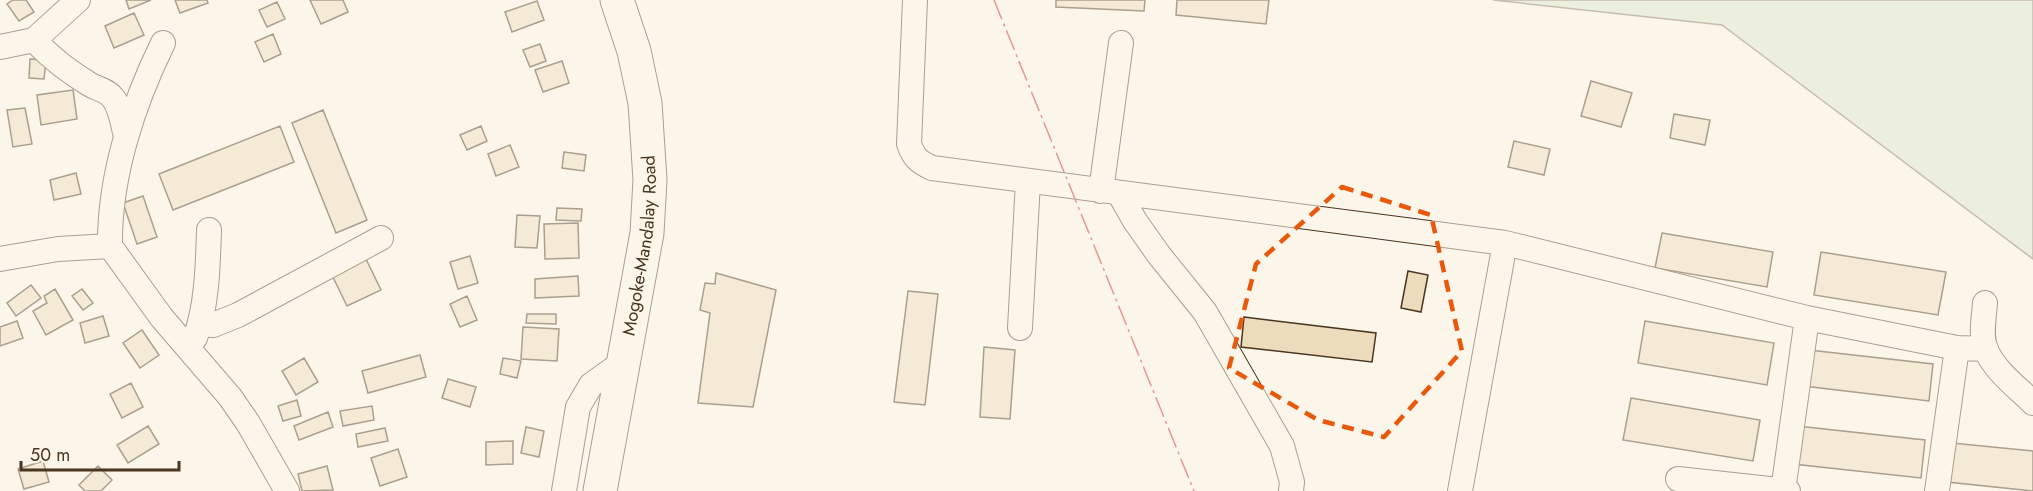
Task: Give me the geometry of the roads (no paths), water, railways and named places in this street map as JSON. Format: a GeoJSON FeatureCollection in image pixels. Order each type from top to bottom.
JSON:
{"type":"FeatureCollection","features":[{"type":"Feature","properties":{"kind":"highway","name":"Mogoke-Mandalay Road"},"geometry":{"type":"LineString","coordinates":[[600,491],[647,233],[650,180],[645,103],[634,51],[617,0]]}},
{"type":"Feature","properties":{"kind":"street"},"geometry":{"type":"LineString","coordinates":[[0,47],[34,40],[78,0]]}},
{"type":"Feature","properties":{"kind":"street"},"geometry":{"type":"LineString","coordinates":[[915,0],[909,144],[920,163],[932,168],[1505,243],[1807,318],[1957,348],[1986,349]]}},
{"type":"Feature","properties":{"kind":"street"},"geometry":{"type":"LineString","coordinates":[[34,40],[53,60],[92,86],[108,92],[115,100],[126,137]]}},
{"type":"Feature","properties":{"kind":"street"},"geometry":{"type":"LineString","coordinates":[[163,43],[139,95],[126,137],[112,207],[110,246],[162,318],[230,398],[248,423],[287,491]]}},
{"type":"Feature","properties":{"kind":"street"},"geometry":{"type":"LineString","coordinates":[[1120,43],[1110,192],[1205,312],[1282,446],[1292,482],[1291,491]]}},
{"type":"Feature","properties":{"kind":"street"},"geometry":{"type":"LineString","coordinates":[[1020,328],[1028,181]]}},
{"type":"Feature","properties":{"kind":"street"},"geometry":{"type":"LineString","coordinates":[[190,351],[201,324],[208,259],[208,230]]}},
{"type":"Feature","properties":{"kind":"street"},"geometry":{"type":"LineString","coordinates":[[201,324],[213,325],[238,315],[381,238]]}},
{"type":"Feature","properties":{"kind":"street"},"geometry":{"type":"LineString","coordinates":[[1460,491],[1505,243]]}},
{"type":"Feature","properties":{"kind":"street"},"geometry":{"type":"LineString","coordinates":[[0,259],[58,249],[110,246]]}},
{"type":"Feature","properties":{"kind":"street"},"geometry":{"type":"LineString","coordinates":[[1985,303],[1983,327],[1986,349],[1998,369],[2033,402]]}},
{"type":"Feature","properties":{"kind":"street"},"geometry":{"type":"LineString","coordinates":[[1783,491],[1807,318]]}},
{"type":"Feature","properties":{"kind":"street"},"geometry":{"type":"LineString","coordinates":[[1937,491],[1957,348]]}},
{"type":"Feature","properties":{"kind":"street"},"geometry":{"type":"LineString","coordinates":[[564,491],[578,407],[591,385],[623,362]]}},
{"type":"Feature","properties":{"kind":"street"},"geometry":{"type":"LineString","coordinates":[[1678,479],[1788,491]]}}]}
